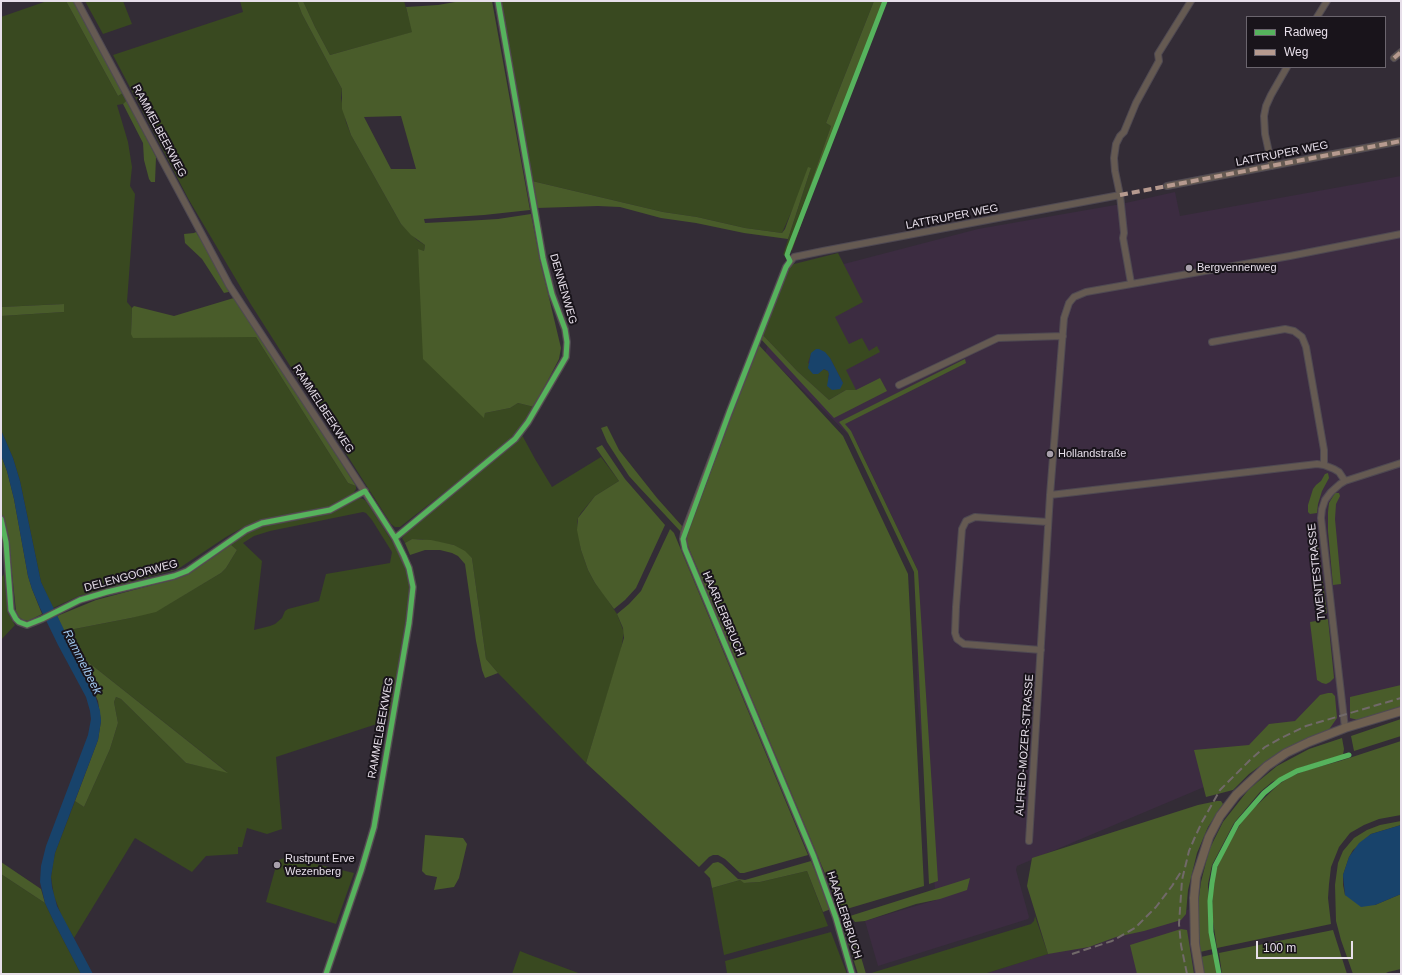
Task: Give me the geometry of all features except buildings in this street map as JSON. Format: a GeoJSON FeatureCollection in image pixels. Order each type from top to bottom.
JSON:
{"type":"FeatureCollection","features":[{"type":"Feature","properties":{"kind":"main road"},"geometry":{"type":"LineString","coordinates":[[1200,974],[1195,944],[1194,898],[1196,877],[1209,837],[1220,816],[1236,795],[1273,762],[1286,753],[1308,742],[1345,728],[1401,711]]}},
{"type":"Feature","properties":{"kind":"street","name":"RAMMELBEEKWEG"},"geometry":{"type":"LineString","coordinates":[[77,1],[229,285],[395,538],[404,556],[412,579],[413,587],[408,623],[374,827],[362,871],[326,974]]}},
{"type":"Feature","properties":{"kind":"street","name":"DENNENWEG"},"geometry":{"type":"LineString","coordinates":[[395,538],[515,439],[528,422],[566,357],[567,342],[565,329],[552,294],[544,258],[498,1]]}},
{"type":"Feature","properties":{"kind":"street"},"geometry":{"type":"LineString","coordinates":[[1131,283],[1123,238],[1124,233],[1120,195],[1115,171],[1114,158],[1116,144],[1124,132],[1136,103],[1159,61],[1158,54],[1192,1]]}},
{"type":"Feature","properties":{"kind":"street"},"geometry":{"type":"LineString","coordinates":[[1318,16],[1327,1]]}},
{"type":"Feature","properties":{"kind":"street"},"geometry":{"type":"LineString","coordinates":[[1394,58],[1401,52]]}},
{"type":"Feature","properties":{"kind":"street"},"geometry":{"type":"LineString","coordinates":[[1272,166],[1265,134],[1264,116],[1266,106],[1271,95],[1286,68]]}},
{"type":"Feature","properties":{"kind":"street","name":"LATTRUPER WEG"},"geometry":{"type":"LineString","coordinates":[[1167,186],[1401,141]]}},
{"type":"Feature","properties":{"kind":"street","name":"LATTRUPER WEG"},"geometry":{"type":"LineString","coordinates":[[790,261],[798,256],[1120,195]]}},
{"type":"Feature","properties":{"kind":"street","name":"ALFRED-MOZER-STRASSE"},"geometry":{"type":"LineString","coordinates":[[1029,841],[1050,495],[1062,336],[1066,310],[1069,302],[1074,297],[1086,292],[1401,234]]}},
{"type":"Feature","properties":{"kind":"street","name":"HAARLERBRUCH"},"geometry":{"type":"LineString","coordinates":[[790,261],[786,267],[726,420],[684,533],[683,545],[814,857],[836,918],[852,974]]}},
{"type":"Feature","properties":{"kind":"street"},"geometry":{"type":"LineString","coordinates":[[1212,342],[1285,329],[1294,331],[1302,337],[1309,362],[1324,450],[1324,465]]}},
{"type":"Feature","properties":{"kind":"street"},"geometry":{"type":"LineString","coordinates":[[899,385],[998,338],[1062,336]]}},
{"type":"Feature","properties":{"kind":"street","name":"TWENTESTRASSE"},"geometry":{"type":"LineString","coordinates":[[1345,728],[1321,518],[1322,508],[1325,500],[1331,492],[1345,481],[1401,463]]}},
{"type":"Feature","properties":{"kind":"street"},"geometry":{"type":"LineString","coordinates":[[1050,495],[1317,464],[1324,465],[1339,472],[1345,481]]}},
{"type":"Feature","properties":{"kind":"street","name":"DELENGOORWEG"},"geometry":{"type":"LineString","coordinates":[[1,519],[6,542],[11,610],[19,622],[27,625],[80,600],[174,576],[187,571],[246,530],[262,523],[330,510],[365,491]]}},
{"type":"Feature","properties":{"kind":"street"},"geometry":{"type":"LineString","coordinates":[[1041,650],[964,644],[957,639],[955,633],[956,607],[962,529],[966,521],[975,517],[1048,522]]}},
{"type":"Feature","properties":{"kind":"shaded area"},"geometry":{"type":"Polygon","coordinates":[[[1401,176],[1401,706],[1351,725],[1017,866],[1016,870],[1029,917],[1028,919],[878,966],[865,921],[936,900],[917,696],[918,571],[857,443],[765,353],[794,277],[978,229],[1121,204],[1175,192],[1180,216],[1401,176]]]}},
{"type":"Feature","properties":{"kind":"shaded area"},"geometry":{"type":"Polygon","coordinates":[[[1190,909],[1202,974],[984,974],[1190,909]]]}},
{"type":"Feature","properties":{"kind":"green space"},"geometry":{"type":"Polygon","coordinates":[[[47,1],[66,1],[118,96],[123,93],[127,100],[123,104],[117,105],[128,142],[132,167],[130,186],[135,194],[127,302],[132,308],[131,334],[256,337],[348,483],[356,486],[352,496],[330,507],[260,521],[242,528],[178,569],[79,596],[53,608],[41,582],[20,481],[13,458],[1,430],[1,316],[64,312],[63,304],[1,307],[1,17],[47,1]]]}},
{"type":"Feature","properties":{"kind":"green space"},"geometry":{"type":"Polygon","coordinates":[[[66,1],[75,1],[123,93],[118,96],[66,1]]]}},
{"type":"Feature","properties":{"kind":"green space"},"geometry":{"type":"Polygon","coordinates":[[[85,1],[123,1],[132,24],[103,34],[85,1]]]}},
{"type":"Feature","properties":{"kind":"green space"},"geometry":{"type":"Polygon","coordinates":[[[240,1],[297,1],[302,14],[342,89],[341,98],[346,122],[351,135],[401,224],[417,240],[425,245],[424,251],[418,250],[419,261],[484,417],[485,413],[510,408],[518,403],[534,407],[524,425],[510,441],[400,527],[395,527],[391,524],[250,303],[189,200],[113,55],[243,12],[240,1]]]}},
{"type":"Feature","properties":{"kind":"green space"},"geometry":{"type":"Polygon","coordinates":[[[297,1],[303,1],[330,55],[412,32],[406,7],[438,5],[461,1],[492,1],[530,210],[424,219],[425,223],[498,219],[531,214],[540,260],[561,348],[559,359],[534,407],[518,403],[510,408],[485,413],[484,418],[423,359],[418,249],[424,251],[425,245],[411,235],[401,224],[351,135],[342,109],[342,89],[302,14],[297,1]],[[401,116],[364,117],[391,169],[416,169],[401,116]]]}},
{"type":"Feature","properties":{"kind":"green space"},"geometry":{"type":"Polygon","coordinates":[[[303,1],[404,1],[413,32],[330,55],[303,1]]]}},
{"type":"Feature","properties":{"kind":"green space"},"geometry":{"type":"Polygon","coordinates":[[[501,1],[874,1],[826,123],[831,126],[786,254],[783,255],[811,168],[782,233],[745,228],[697,217],[663,212],[532,181],[501,1]]]}},
{"type":"Feature","properties":{"kind":"green space"},"geometry":{"type":"Polygon","coordinates":[[[874,1],[887,1],[831,141],[792,250],[786,254],[831,126],[826,123],[874,1]]]}},
{"type":"Feature","properties":{"kind":"green space"},"geometry":{"type":"Polygon","coordinates":[[[127,100],[156,157],[155,182],[151,182],[149,179],[144,160],[143,143],[123,104],[127,100]]]}},
{"type":"Feature","properties":{"kind":"green space"},"geometry":{"type":"Polygon","coordinates":[[[808,167],[811,168],[788,239],[744,233],[696,223],[661,218],[620,207],[598,206],[537,208],[532,181],[663,212],[697,217],[745,228],[782,233],[785,229],[808,167]]]}},
{"type":"Feature","properties":{"kind":"green space"},"geometry":{"type":"Polygon","coordinates":[[[196,232],[233,291],[224,293],[202,259],[185,243],[184,234],[196,232]]]}},
{"type":"Feature","properties":{"kind":"green space"},"geometry":{"type":"Polygon","coordinates":[[[838,253],[863,302],[835,317],[849,344],[862,338],[869,351],[877,346],[880,352],[846,370],[856,390],[846,390],[829,400],[797,371],[760,332],[786,266],[838,253]],[[811,354],[808,363],[828,371],[828,378],[843,383],[830,358],[811,354]]]}},
{"type":"Feature","properties":{"kind":"green space"},"geometry":{"type":"Polygon","coordinates":[[[237,297],[356,486],[348,483],[256,337],[133,338],[131,334],[132,308],[134,306],[174,316],[237,297]]]}},
{"type":"Feature","properties":{"kind":"green space"},"geometry":{"type":"Polygon","coordinates":[[[64,304],[64,312],[1,316],[1,307],[64,304]]]}},
{"type":"Feature","properties":{"kind":"green space"},"geometry":{"type":"Polygon","coordinates":[[[760,332],[797,371],[829,400],[846,390],[856,390],[880,378],[887,391],[834,418],[759,337],[760,332]]]}},
{"type":"Feature","properties":{"kind":"green space"},"geometry":{"type":"Polygon","coordinates":[[[756,342],[843,436],[908,574],[924,886],[850,908],[839,907],[685,539],[756,342]]]}},
{"type":"Feature","properties":{"kind":"green space"},"geometry":{"type":"Polygon","coordinates":[[[965,359],[966,363],[845,424],[851,431],[918,571],[938,881],[929,884],[914,572],[848,433],[839,422],[965,359]]]}},
{"type":"Feature","properties":{"kind":"green space"},"geometry":{"type":"Polygon","coordinates":[[[607,426],[619,450],[657,498],[682,526],[681,532],[629,476],[607,442],[601,428],[607,426]]]}},
{"type":"Feature","properties":{"kind":"green space"},"geometry":{"type":"Polygon","coordinates":[[[522,435],[552,487],[601,457],[619,481],[595,496],[581,513],[577,522],[581,550],[588,570],[595,583],[617,614],[624,632],[621,650],[586,763],[486,659],[472,558],[454,545],[420,539],[412,539],[405,543],[402,538],[406,532],[522,435]]]}},
{"type":"Feature","properties":{"kind":"green space"},"geometry":{"type":"Polygon","coordinates":[[[602,445],[625,479],[665,525],[636,588],[614,609],[595,583],[588,570],[581,550],[577,530],[578,518],[595,496],[619,481],[596,448],[602,445]]]}},
{"type":"Feature","properties":{"kind":"green space"},"geometry":{"type":"Polygon","coordinates":[[[1,455],[7,471],[14,499],[28,576],[42,614],[28,621],[19,617],[16,611],[8,535],[1,513],[1,455]]]}},
{"type":"Feature","properties":{"kind":"green space"},"geometry":{"type":"Polygon","coordinates":[[[1328,473],[1329,478],[1322,491],[1317,513],[1310,514],[1308,512],[1308,505],[1313,489],[1321,481],[1325,474],[1328,473]]]}},
{"type":"Feature","properties":{"kind":"green space"},"geometry":{"type":"Polygon","coordinates":[[[1335,493],[1339,493],[1340,496],[1336,504],[1335,519],[1341,584],[1333,585],[1328,531],[1328,512],[1329,503],[1335,493]]]}},
{"type":"Feature","properties":{"kind":"green space"},"geometry":{"type":"Polygon","coordinates":[[[360,498],[366,501],[397,549],[407,570],[410,597],[389,720],[276,757],[282,829],[267,834],[247,828],[242,847],[238,847],[238,854],[206,856],[192,872],[135,838],[74,938],[62,917],[54,896],[51,877],[53,864],[55,853],[75,801],[84,807],[110,749],[118,723],[114,702],[116,697],[121,699],[186,763],[227,772],[83,658],[77,657],[64,631],[131,618],[162,608],[221,573],[226,568],[237,550],[229,543],[239,536],[270,524],[329,513],[360,498]],[[363,512],[270,531],[254,536],[243,543],[262,561],[254,630],[275,624],[282,618],[285,611],[288,609],[319,601],[326,574],[390,563],[392,552],[366,513],[363,512]]]}},
{"type":"Feature","properties":{"kind":"green space"},"geometry":{"type":"Polygon","coordinates":[[[1311,527],[1316,530],[1327,613],[1318,615],[1308,528],[1311,527]]]}},
{"type":"Feature","properties":{"kind":"green space"},"geometry":{"type":"Polygon","coordinates":[[[670,529],[674,533],[808,855],[744,873],[740,873],[725,859],[718,855],[709,857],[699,867],[586,763],[624,638],[623,628],[617,614],[641,591],[670,529]]]}},
{"type":"Feature","properties":{"kind":"green space"},"geometry":{"type":"Polygon","coordinates":[[[412,539],[431,540],[454,545],[465,551],[472,558],[486,659],[498,673],[485,678],[482,670],[476,641],[465,564],[458,556],[440,550],[425,550],[410,555],[405,543],[412,539]]]}},
{"type":"Feature","properties":{"kind":"green space"},"geometry":{"type":"Polygon","coordinates":[[[229,543],[237,550],[226,568],[221,573],[156,612],[64,631],[57,616],[96,600],[175,579],[187,573],[229,543]]]}},
{"type":"Feature","properties":{"kind":"green space"},"geometry":{"type":"Polygon","coordinates":[[[4,574],[8,613],[15,625],[1,640],[1,578],[4,574]]]}},
{"type":"Feature","properties":{"kind":"green space"},"geometry":{"type":"Polygon","coordinates":[[[1328,619],[1334,678],[1326,684],[1317,680],[1310,622],[1328,619]]]}},
{"type":"Feature","properties":{"kind":"green space"},"geometry":{"type":"Polygon","coordinates":[[[77,657],[83,658],[228,773],[186,763],[121,699],[116,697],[114,702],[118,723],[110,749],[84,807],[75,801],[98,740],[101,721],[98,701],[77,657]]]}},
{"type":"Feature","properties":{"kind":"green space"},"geometry":{"type":"Polygon","coordinates":[[[1401,685],[1401,708],[1362,721],[1350,718],[1350,697],[1401,685]]]}},
{"type":"Feature","properties":{"kind":"green space"},"geometry":{"type":"Polygon","coordinates":[[[1332,693],[1335,696],[1337,718],[1328,731],[1279,752],[1249,774],[1233,790],[1206,797],[1194,750],[1249,745],[1269,724],[1295,721],[1320,695],[1332,693]]]}},
{"type":"Feature","properties":{"kind":"green space"},"geometry":{"type":"Polygon","coordinates":[[[1401,719],[1401,736],[1354,751],[1351,736],[1401,719]]]}},
{"type":"Feature","properties":{"kind":"green space"},"geometry":{"type":"Polygon","coordinates":[[[1342,738],[1344,749],[1343,755],[1302,767],[1272,782],[1260,792],[1234,823],[1212,865],[1208,884],[1210,931],[1213,949],[1200,952],[1197,911],[1201,882],[1209,850],[1223,822],[1249,789],[1277,766],[1309,749],[1342,738]]]}},
{"type":"Feature","properties":{"kind":"green space"},"geometry":{"type":"Polygon","coordinates":[[[1401,741],[1401,815],[1379,819],[1364,825],[1350,833],[1339,847],[1331,867],[1329,884],[1328,898],[1331,924],[1217,948],[1212,915],[1213,880],[1225,850],[1241,823],[1254,808],[1279,784],[1292,776],[1401,741]]]}},
{"type":"Feature","properties":{"kind":"green space"},"geometry":{"type":"Polygon","coordinates":[[[1221,801],[1223,804],[1208,827],[1197,853],[1188,890],[1186,914],[1181,920],[1144,931],[1116,937],[1089,947],[1048,954],[1027,886],[1032,858],[1198,805],[1221,801]]]}},
{"type":"Feature","properties":{"kind":"green space"},"geometry":{"type":"Polygon","coordinates":[[[1401,821],[1401,825],[1371,834],[1353,850],[1343,875],[1343,885],[1345,895],[1375,905],[1401,894],[1401,969],[1384,974],[1353,974],[1336,921],[1335,885],[1338,863],[1343,851],[1354,838],[1367,830],[1380,825],[1401,821]]]}},
{"type":"Feature","properties":{"kind":"green space"},"geometry":{"type":"Polygon","coordinates":[[[425,835],[463,838],[467,844],[459,878],[454,887],[434,890],[437,877],[426,875],[422,871],[425,835]]]}},
{"type":"Feature","properties":{"kind":"green space"},"geometry":{"type":"Polygon","coordinates":[[[287,857],[354,873],[336,924],[266,902],[276,866],[279,860],[287,857]]]}},
{"type":"Feature","properties":{"kind":"green space"},"geometry":{"type":"Polygon","coordinates":[[[811,861],[831,909],[823,912],[807,871],[760,882],[744,883],[740,880],[712,888],[710,878],[704,872],[713,863],[718,862],[738,879],[745,880],[811,861]]]}},
{"type":"Feature","properties":{"kind":"green space"},"geometry":{"type":"Polygon","coordinates":[[[1,862],[41,889],[45,903],[1,874],[1,862]]]}},
{"type":"Feature","properties":{"kind":"green space"},"geometry":{"type":"Polygon","coordinates":[[[807,871],[828,926],[724,955],[712,888],[740,880],[745,883],[760,882],[807,871]]]}},
{"type":"Feature","properties":{"kind":"green space"},"geometry":{"type":"Polygon","coordinates":[[[1,874],[45,903],[81,974],[1,974],[1,874]]]}},
{"type":"Feature","properties":{"kind":"green space"},"geometry":{"type":"Polygon","coordinates":[[[970,878],[967,890],[940,899],[916,904],[865,921],[855,922],[850,916],[970,878]]]}},
{"type":"Feature","properties":{"kind":"green space"},"geometry":{"type":"Polygon","coordinates":[[[1035,916],[1048,954],[984,974],[868,974],[1031,924],[1034,921],[1035,916]]]}},
{"type":"Feature","properties":{"kind":"green space"},"geometry":{"type":"Polygon","coordinates":[[[845,922],[851,923],[866,974],[858,974],[845,933],[845,922]]]}},
{"type":"Feature","properties":{"kind":"green space"},"geometry":{"type":"Polygon","coordinates":[[[1181,929],[1187,930],[1194,974],[1137,974],[1130,945],[1181,929]]]}},
{"type":"Feature","properties":{"kind":"green space"},"geometry":{"type":"Polygon","coordinates":[[[1333,930],[1347,974],[1222,974],[1219,953],[1333,930]]]}},
{"type":"Feature","properties":{"kind":"green space"},"geometry":{"type":"Polygon","coordinates":[[[831,932],[847,974],[725,974],[727,973],[725,961],[831,932]]]}},
{"type":"Feature","properties":{"kind":"green space"},"geometry":{"type":"Polygon","coordinates":[[[520,951],[530,955],[581,974],[512,974],[520,951]]]}},
{"type":"Feature","properties":{"kind":"green space"},"geometry":{"type":"Polygon","coordinates":[[[1214,954],[1217,974],[1204,974],[1201,957],[1214,954]]]}},
{"type":"Feature","properties":{"kind":"water"},"geometry":{"type":"Polygon","coordinates":[[[816,349],[825,352],[830,358],[843,383],[840,389],[832,390],[827,386],[828,371],[824,369],[818,374],[813,374],[808,368],[811,353],[816,349]]]}},
{"type":"Feature","properties":{"kind":"water"},"geometry":{"type":"Polygon","coordinates":[[[1,430],[13,458],[20,481],[41,582],[94,692],[100,711],[101,721],[98,740],[55,853],[51,877],[57,906],[93,974],[81,974],[45,903],[40,882],[41,866],[46,846],[88,735],[91,719],[90,711],[86,697],[58,645],[32,589],[28,576],[14,499],[7,471],[1,455],[1,430]]]}},
{"type":"Feature","properties":{"kind":"water"},"geometry":{"type":"Polygon","coordinates":[[[1401,825],[1401,894],[1375,905],[1361,907],[1345,895],[1343,875],[1349,857],[1359,843],[1371,834],[1401,825]]]}},
{"type":"Feature","properties":{"kind":"railway"},"geometry":{"type":"LineString","coordinates":[[1187,974],[1181,945],[1179,924],[1182,880],[1189,851],[1202,822],[1220,790],[1265,747],[1281,738],[1306,726],[1401,698]]}},
{"type":"Feature","properties":{"kind":"railway"},"geometry":{"type":"LineString","coordinates":[[1072,954],[1112,941],[1135,928],[1156,907],[1182,870]]}},
{"type":"Feature","properties":{"kind":"marked path"},"geometry":{"type":"LineString","coordinates":[[1394,58],[1401,52]]}},
{"type":"Feature","properties":{"kind":"marked path"},"geometry":{"type":"LineString","coordinates":[[1120,195],[1401,141]]}},
{"type":"Feature","properties":{"kind":"cycle path"},"geometry":{"type":"LineString","coordinates":[[395,538],[515,439],[528,422],[566,357],[567,342],[565,329],[552,294],[543,258],[498,1]]}},
{"type":"Feature","properties":{"kind":"cycle path"},"geometry":{"type":"LineString","coordinates":[[852,974],[836,918],[814,857],[685,549],[683,539],[729,413],[786,267],[790,261],[787,255],[789,249],[885,1]]}},
{"type":"Feature","properties":{"kind":"cycle path"},"geometry":{"type":"LineString","coordinates":[[1,519],[6,542],[11,610],[19,622],[27,625],[80,600],[174,576],[187,571],[246,530],[262,523],[330,510],[365,491],[395,538],[409,568],[413,587],[409,623],[374,827],[361,871],[326,974]]}},
{"type":"Feature","properties":{"kind":"cycle path"},"geometry":{"type":"LineString","coordinates":[[1219,974],[1211,932],[1210,901],[1212,883],[1215,866],[1237,824],[1264,793],[1280,780],[1297,771],[1349,755]]}},
{"type":"Feature","properties":{"kind":"place","name":"Bergvennenweg"},"geometry":{"type":"Point","coordinates":[1189,268]}},
{"type":"Feature","properties":{"kind":"place","name":"Hollandstraße"},"geometry":{"type":"Point","coordinates":[1050,454]}},
{"type":"Feature","properties":{"kind":"place","name":"Rustpunt Erve Wezenberg"},"geometry":{"type":"Point","coordinates":[277,865]}},
{"type":"Feature","properties":{"kind":"water label","name":"Rammelbeek"},"geometry":{"type":"Point","coordinates":[82,662]}}]}
